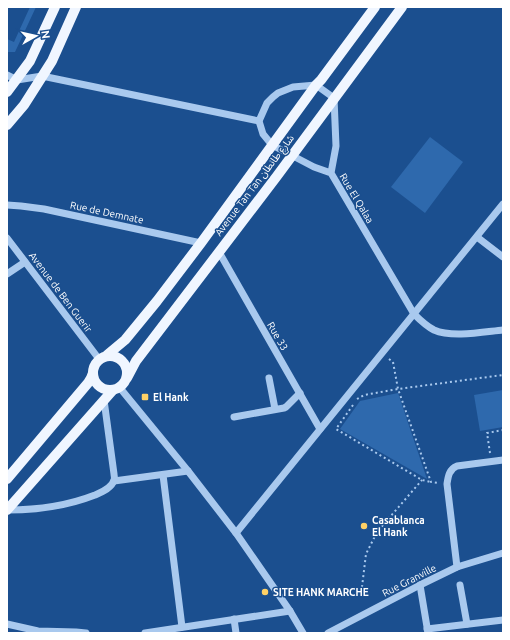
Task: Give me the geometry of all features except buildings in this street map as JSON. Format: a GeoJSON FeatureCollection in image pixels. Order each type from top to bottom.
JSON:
{"type":"FeatureCollection","features":[{"type":"Feature","properties":{"kind":"main road"},"geometry":{"type":"LineString","coordinates":[[7,92],[30,61],[55,7]]}},
{"type":"Feature","properties":{"kind":"main road"},"geometry":{"type":"LineString","coordinates":[[7,125],[24,105],[52,60],[76,7]]}},
{"type":"Feature","properties":{"kind":"main road","name":"Avenue Tan Tan شارع طانطان"},"geometry":{"type":"LineString","coordinates":[[103,357],[125,340],[157,301],[375,7]]}},
{"type":"Feature","properties":{"kind":"main road","name":"Avenue Tan Tan شارع طانطان"},"geometry":{"type":"LineString","coordinates":[[127,378],[136,361],[402,7]]}},
{"type":"Feature","properties":{"kind":"main road"},"geometry":{"type":"LineString","coordinates":[[7,479],[88,383],[96,363],[103,357],[113,355],[119,357],[123,361],[128,372],[127,378],[123,385],[104,400],[7,510]]}},
{"type":"Feature","properties":{"kind":"main road"},"geometry":{"type":"LineString","coordinates":[[93,372],[94,379],[101,388],[107,390],[116,389]]}},
{"type":"Feature","properties":{"kind":"street"},"geometry":{"type":"LineString","coordinates":[[7,75],[17,80],[42,76],[259,121],[267,103],[278,93],[293,87],[316,85],[334,98],[336,146],[331,173]]}},
{"type":"Feature","properties":{"kind":"street","name":"Rue El Qalaa"},"geometry":{"type":"LineString","coordinates":[[259,121],[263,134],[272,144],[314,167],[331,173],[414,314],[430,328],[449,334],[503,330]]}},
{"type":"Feature","properties":{"kind":"street"},"geometry":{"type":"LineString","coordinates":[[236,533],[503,204]]}},
{"type":"Feature","properties":{"kind":"street","name":"Rue de Demnate"},"geometry":{"type":"LineString","coordinates":[[7,205],[44,209],[201,243]]}},
{"type":"Feature","properties":{"kind":"street"},"geometry":{"type":"LineString","coordinates":[[477,237],[503,257]]}},
{"type":"Feature","properties":{"kind":"street","name":"Avenue de Ben Guerir"},"geometry":{"type":"LineString","coordinates":[[7,238],[103,357]]}},
{"type":"Feature","properties":{"kind":"street","name":"Rue 33"},"geometry":{"type":"LineString","coordinates":[[219,252],[320,429]]}},
{"type":"Feature","properties":{"kind":"street"},"geometry":{"type":"LineString","coordinates":[[7,274],[25,262]]}},
{"type":"Feature","properties":{"kind":"street"},"geometry":{"type":"LineString","coordinates":[[270,378],[275,409]]}},
{"type":"Feature","properties":{"kind":"street"},"geometry":{"type":"LineString","coordinates":[[116,389],[188,471],[236,533],[290,611],[303,633]]}},
{"type":"Feature","properties":{"kind":"street"},"geometry":{"type":"LineString","coordinates":[[234,417],[286,407],[300,393]]}},
{"type":"Feature","properties":{"kind":"street"},"geometry":{"type":"LineString","coordinates":[[7,510],[30,509],[66,504],[103,492],[110,486],[114,480],[114,474],[104,400]]}},
{"type":"Feature","properties":{"kind":"street"},"geometry":{"type":"LineString","coordinates":[[457,567],[447,484],[448,476],[453,468],[457,466],[503,460]]}},
{"type":"Feature","properties":{"kind":"street"},"geometry":{"type":"LineString","coordinates":[[114,480],[188,471]]}},
{"type":"Feature","properties":{"kind":"street"},"geometry":{"type":"LineString","coordinates":[[163,475],[182,627]]}},
{"type":"Feature","properties":{"kind":"street","name":"Rue Granville"},"geometry":{"type":"LineString","coordinates":[[328,633],[457,567],[503,553]]}},
{"type":"Feature","properties":{"kind":"street"},"geometry":{"type":"LineString","coordinates":[[420,585],[427,631],[503,620]]}},
{"type":"Feature","properties":{"kind":"street"},"geometry":{"type":"LineString","coordinates":[[460,585],[467,624]]}},
{"type":"Feature","properties":{"kind":"street"},"geometry":{"type":"LineString","coordinates":[[144,633],[290,611]]}},
{"type":"Feature","properties":{"kind":"street"},"geometry":{"type":"LineString","coordinates":[[234,619],[236,633]]}},
{"type":"Feature","properties":{"kind":"street"},"geometry":{"type":"LineString","coordinates":[[7,624],[38,632],[86,633]]}},
{"type":"Feature","properties":{"kind":"path"},"geometry":{"type":"LineString","coordinates":[[383,352],[393,362],[398,389],[431,482]]}},
{"type":"Feature","properties":{"kind":"path"},"geometry":{"type":"LineString","coordinates":[[447,484],[422,480],[336,429],[358,398],[364,395],[503,375]]}},
{"type":"Feature","properties":{"kind":"path"},"geometry":{"type":"LineString","coordinates":[[491,461],[487,432],[503,430]]}},
{"type":"Feature","properties":{"kind":"path"},"geometry":{"type":"LineString","coordinates":[[362,587],[366,554],[375,536],[422,480]]}},
{"type":"Feature","properties":{"kind":"shaded area"},"geometry":{"type":"Polygon","coordinates":[[[30,7],[36,7],[15,52],[7,52],[7,39],[14,42],[30,7]]]}},
{"type":"Feature","properties":{"kind":"shaded area"},"geometry":{"type":"Polygon","coordinates":[[[430,137],[463,162],[425,213],[391,187],[430,137]]]}},
{"type":"Feature","properties":{"kind":"shaded area"},"geometry":{"type":"Polygon","coordinates":[[[503,390],[503,427],[480,431],[474,395],[503,390]]]}},
{"type":"Feature","properties":{"kind":"shaded area"},"geometry":{"type":"Polygon","coordinates":[[[398,393],[427,479],[340,429],[360,401],[398,393]]]}},
{"type":"Feature","properties":{"kind":"place","name":"El Hank"},"geometry":{"type":"Point","coordinates":[145,397]}},
{"type":"Feature","properties":{"kind":"place","name":"Casablanca El Hank"},"geometry":{"type":"Point","coordinates":[364,526]}},
{"type":"Feature","properties":{"kind":"place","name":"SITE HANK MARCHE"},"geometry":{"type":"Point","coordinates":[265,592]}}]}
